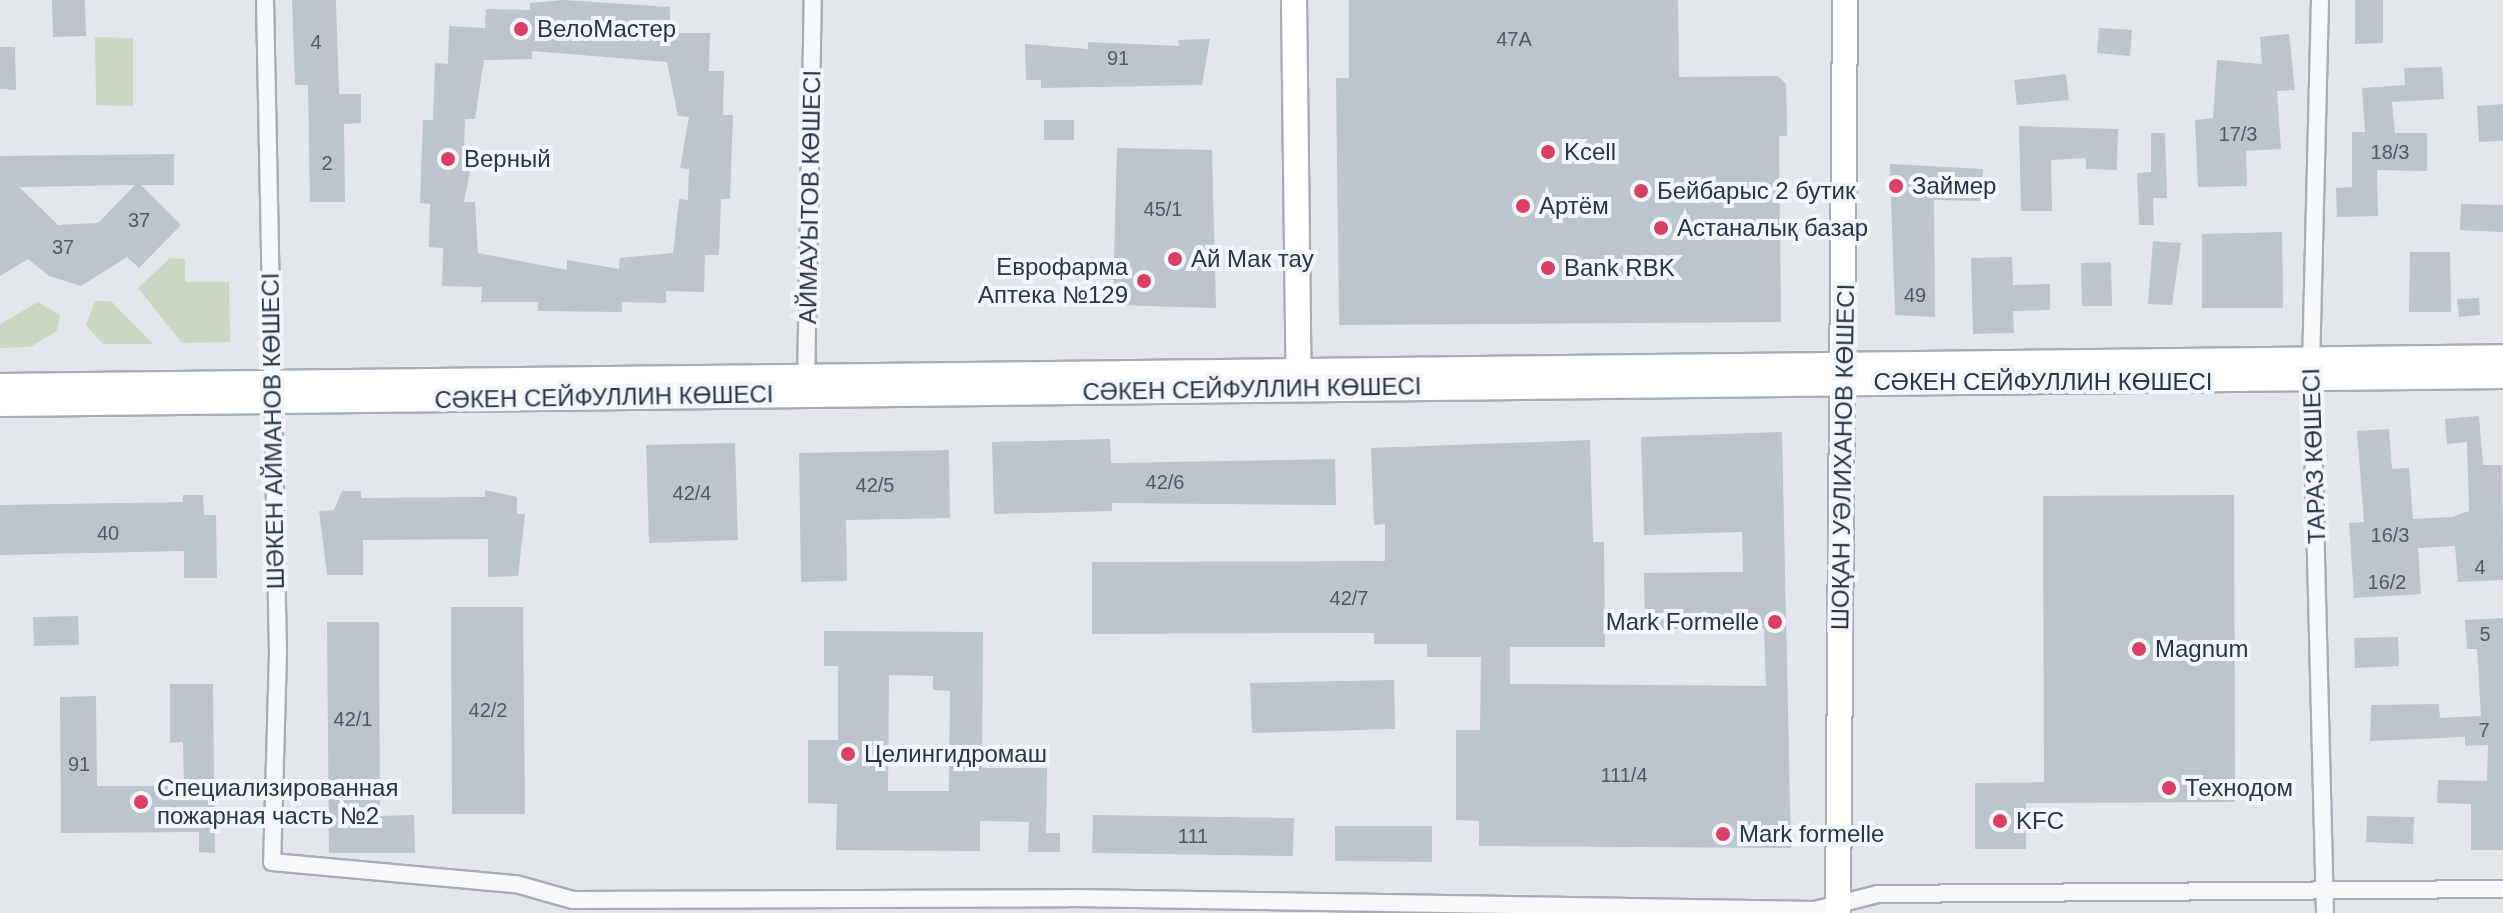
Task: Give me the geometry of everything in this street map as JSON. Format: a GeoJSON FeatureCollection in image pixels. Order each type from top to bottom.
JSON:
{"type":"FeatureCollection","features":[{"type":"Feature","properties":{"kind":"main road"},"geometry":{"type":"LineString","coordinates":[[1294,0],[1299,379]]}},
{"type":"Feature","properties":{"kind":"main road","name":"ШОҚАН УӘЛИХАНОВ КӨШЕСІ"},"geometry":{"type":"LineString","coordinates":[[1838,909],[1848,369],[1845,0]]}},
{"type":"Feature","properties":{"kind":"main road","name":"СӘКЕН СЕЙФУЛЛИН КӨШЕСІ"},"geometry":{"type":"LineString","coordinates":[[2312,371],[2503,357]]}},
{"type":"Feature","properties":{"kind":"main road","name":"СӘКЕН СЕЙФУЛЛИН КӨШЕСІ"},"geometry":{"type":"LineString","coordinates":[[0,386],[269,390],[806,386],[1848,369],[2312,371],[2503,376]]}},
{"type":"Feature","properties":{"kind":"main road","name":"СӘКЕН СЕЙФУЛЛИН КӨШЕСІ"},"geometry":{"type":"LineString","coordinates":[[0,404],[269,390]]}},
{"type":"Feature","properties":{"kind":"street","name":"ШӘКЕН АЙМАНОВ КӨШЕСІ"},"geometry":{"type":"LineString","coordinates":[[265,0],[269,390],[278,653],[272,862],[516,884],[573,900],[1068,898],[1392,910]]}},
{"type":"Feature","properties":{"kind":"street","name":"АЙМАУЫТОВ КӨШЕСІ"},"geometry":{"type":"LineString","coordinates":[[806,386],[813,0]]}},
{"type":"Feature","properties":{"kind":"street","name":"ТАРАЗ КӨШЕСІ"},"geometry":{"type":"LineString","coordinates":[[2320,0],[2312,371],[2325,913]]}},
{"type":"Feature","properties":{"kind":"street"},"geometry":{"type":"LineString","coordinates":[[1392,910],[1838,909],[1878,894],[2503,889]]}},
{"type":"Feature","properties":{"kind":"green space"},"geometry":{"type":"Polygon","coordinates":[[[95,37],[133,38],[133,106],[96,105],[95,37]]]}},
{"type":"Feature","properties":{"kind":"green space"},"geometry":{"type":"Polygon","coordinates":[[[170,258],[185,259],[185,282],[229,282],[230,342],[182,343],[138,288],[170,258]]]}},
{"type":"Feature","properties":{"kind":"green space"},"geometry":{"type":"Polygon","coordinates":[[[95,301],[111,301],[153,344],[103,344],[86,325],[95,301]]]}},
{"type":"Feature","properties":{"kind":"green space"},"geometry":{"type":"Polygon","coordinates":[[[38,302],[60,315],[57,331],[30,347],[0,348],[0,324],[38,302]]]}},
{"type":"Feature","properties":{"kind":"building"},"geometry":{"type":"Polygon","coordinates":[[[52,0],[85,0],[86,36],[53,37],[52,0]]]}},
{"type":"Feature","properties":{"kind":"building"},"geometry":{"type":"Polygon","coordinates":[[[292,0],[336,0],[339,94],[361,94],[361,123],[344,124],[345,202],[310,202],[308,85],[295,85],[292,0]]]}},
{"type":"Feature","properties":{"kind":"building","name":"Верный"},"geometry":{"type":"Polygon","coordinates":[[[563,0],[670,7],[670,33],[710,33],[709,71],[724,71],[723,115],[733,115],[730,199],[721,199],[719,255],[705,255],[704,292],[666,291],[666,303],[622,302],[622,312],[538,311],[538,302],[481,302],[482,287],[442,286],[443,248],[429,247],[430,204],[420,203],[423,120],[433,120],[435,63],[448,64],[449,26],[485,28],[486,9],[530,10],[530,3],[563,0]],[[532,51],[532,59],[484,60],[475,119],[465,119],[464,150],[474,150],[464,202],[475,202],[478,253],[567,270],[567,260],[619,269],[620,258],[673,253],[679,199],[688,200],[689,169],[680,168],[689,117],[678,116],[667,62],[532,51]]]}},
{"type":"Feature","properties":{"kind":"building","name":"Артём"},"geometry":{"type":"Polygon","coordinates":[[[1349,0],[1678,0],[1679,77],[1778,76],[1786,84],[1787,136],[1779,136],[1781,322],[1339,325],[1336,78],[1349,78],[1349,0]]]}},
{"type":"Feature","properties":{"kind":"building"},"geometry":{"type":"Polygon","coordinates":[[[2355,0],[2383,0],[2383,43],[2355,44],[2355,0]]]}},
{"type":"Feature","properties":{"kind":"building"},"geometry":{"type":"Polygon","coordinates":[[[2099,28],[2132,30],[2130,56],[2097,53],[2099,28]]]}},
{"type":"Feature","properties":{"kind":"building"},"geometry":{"type":"Polygon","coordinates":[[[2289,34],[2295,90],[2277,91],[2281,149],[2246,151],[2247,186],[2198,187],[2195,120],[2213,118],[2217,60],[2262,64],[2260,37],[2289,34]]]}},
{"type":"Feature","properties":{"kind":"building"},"geometry":{"type":"Polygon","coordinates":[[[1210,39],[1202,85],[1041,88],[1041,80],[1026,80],[1025,44],[1088,49],[1088,42],[1179,46],[1178,40],[1210,39]]]}},
{"type":"Feature","properties":{"kind":"building"},"geometry":{"type":"Polygon","coordinates":[[[0,47],[15,47],[16,90],[0,89],[0,47]]]}},
{"type":"Feature","properties":{"kind":"building"},"geometry":{"type":"Polygon","coordinates":[[[2442,67],[2444,99],[2392,102],[2395,133],[2427,133],[2427,171],[2377,170],[2378,216],[2337,217],[2336,188],[2352,187],[2352,132],[2365,132],[2362,88],[2405,85],[2404,68],[2442,67]]]}},
{"type":"Feature","properties":{"kind":"building"},"geometry":{"type":"Polygon","coordinates":[[[2066,74],[2069,100],[2017,105],[2014,80],[2066,74]]]}},
{"type":"Feature","properties":{"kind":"building"},"geometry":{"type":"Polygon","coordinates":[[[2503,104],[2503,141],[2479,142],[2477,106],[2503,104]]]}},
{"type":"Feature","properties":{"kind":"building"},"geometry":{"type":"Polygon","coordinates":[[[1044,120],[1074,120],[1074,140],[1044,140],[1044,120]]]}},
{"type":"Feature","properties":{"kind":"building"},"geometry":{"type":"Polygon","coordinates":[[[2019,126],[2118,129],[2117,170],[2086,169],[2086,158],[2051,160],[2052,211],[2021,211],[2019,126]]]}},
{"type":"Feature","properties":{"kind":"building"},"geometry":{"type":"Polygon","coordinates":[[[2151,133],[2165,133],[2167,198],[2153,198],[2154,225],[2139,225],[2137,173],[2151,172],[2151,133]]]}},
{"type":"Feature","properties":{"kind":"building"},"geometry":{"type":"Polygon","coordinates":[[[1117,148],[1212,150],[1216,308],[1113,305],[1114,280],[1088,277],[1088,259],[1114,258],[1117,148]]]}},
{"type":"Feature","properties":{"kind":"building"},"geometry":{"type":"Polygon","coordinates":[[[174,154],[174,185],[141,185],[181,225],[139,268],[127,257],[81,286],[49,276],[28,259],[0,276],[0,156],[174,154]],[[135,185],[19,187],[58,225],[98,223],[135,185]]]}},
{"type":"Feature","properties":{"kind":"building"},"geometry":{"type":"Polygon","coordinates":[[[1890,164],[1983,169],[1982,201],[1934,200],[1935,317],[1895,315],[1890,164]]]}},
{"type":"Feature","properties":{"kind":"building"},"geometry":{"type":"Polygon","coordinates":[[[2461,204],[2503,205],[2503,232],[2460,230],[2461,204]]]}},
{"type":"Feature","properties":{"kind":"building"},"geometry":{"type":"Polygon","coordinates":[[[2282,232],[2283,308],[2202,308],[2202,234],[2282,232]]]}},
{"type":"Feature","properties":{"kind":"building"},"geometry":{"type":"Polygon","coordinates":[[[2153,241],[2181,243],[2172,305],[2148,304],[2153,241]]]}},
{"type":"Feature","properties":{"kind":"building"},"geometry":{"type":"Polygon","coordinates":[[[2410,252],[2450,252],[2451,312],[2409,312],[2410,252]]]}},
{"type":"Feature","properties":{"kind":"building"},"geometry":{"type":"Polygon","coordinates":[[[2012,257],[2013,285],[2050,284],[2050,310],[2013,311],[2014,333],[1973,334],[1971,258],[2012,257]]]}},
{"type":"Feature","properties":{"kind":"building"},"geometry":{"type":"Polygon","coordinates":[[[2111,262],[2112,306],[2082,306],[2081,263],[2111,262]]]}},
{"type":"Feature","properties":{"kind":"building"},"geometry":{"type":"Polygon","coordinates":[[[2479,298],[2480,315],[2459,317],[2457,299],[2479,298]]]}},
{"type":"Feature","properties":{"kind":"building"},"geometry":{"type":"Polygon","coordinates":[[[2479,416],[2483,465],[2502,465],[2503,580],[2458,582],[2455,546],[2418,548],[2421,594],[2354,598],[2349,523],[2364,522],[2357,431],[2389,429],[2392,469],[2409,468],[2413,519],[2452,517],[2469,511],[2467,442],[2447,444],[2445,419],[2479,416]]]}},
{"type":"Feature","properties":{"kind":"building"},"geometry":{"type":"Polygon","coordinates":[[[1782,432],[1791,848],[1479,846],[1479,821],[1456,820],[1456,730],[1480,730],[1481,657],[1427,657],[1427,644],[1374,644],[1374,633],[1092,634],[1092,562],[1385,561],[1385,524],[1374,525],[1371,448],[1590,440],[1593,542],[1604,542],[1605,647],[1510,647],[1510,684],[1766,686],[1764,628],[1645,629],[1644,573],[1743,572],[1742,532],[1644,535],[1641,437],[1782,432]]]}},
{"type":"Feature","properties":{"kind":"building"},"geometry":{"type":"Polygon","coordinates":[[[1110,439],[1111,463],[1335,459],[1336,505],[1112,503],[1112,511],[994,514],[992,442],[1110,439]]]}},
{"type":"Feature","properties":{"kind":"building"},"geometry":{"type":"Polygon","coordinates":[[[735,443],[738,540],[649,543],[646,445],[735,443]]]}},
{"type":"Feature","properties":{"kind":"building"},"geometry":{"type":"Polygon","coordinates":[[[949,450],[950,518],[846,520],[847,581],[801,582],[799,453],[949,450]]]}},
{"type":"Feature","properties":{"kind":"building"},"geometry":{"type":"Polygon","coordinates":[[[485,490],[517,497],[517,514],[525,514],[518,576],[488,577],[488,539],[363,540],[363,575],[327,575],[319,511],[334,510],[342,491],[361,491],[361,498],[485,497],[485,490]]]}},
{"type":"Feature","properties":{"kind":"building"},"geometry":{"type":"Polygon","coordinates":[[[183,495],[203,495],[204,515],[216,515],[217,578],[184,578],[184,551],[0,555],[0,505],[183,502],[183,495]]]}},
{"type":"Feature","properties":{"kind":"building","name":"Magnum"},"geometry":{"type":"Polygon","coordinates":[[[2234,495],[2235,802],[2026,803],[2026,849],[1975,849],[1975,783],[2044,782],[2043,496],[2234,495]]]}},
{"type":"Feature","properties":{"kind":"building"},"geometry":{"type":"Polygon","coordinates":[[[451,607],[523,607],[525,814],[452,814],[451,607]]]}},
{"type":"Feature","properties":{"kind":"building"},"geometry":{"type":"Polygon","coordinates":[[[78,616],[79,645],[34,646],[33,617],[78,616]]]}},
{"type":"Feature","properties":{"kind":"building"},"geometry":{"type":"Polygon","coordinates":[[[2503,618],[2503,850],[2471,850],[2471,804],[2437,803],[2438,780],[2487,781],[2488,745],[2465,746],[2465,737],[2370,741],[2371,705],[2439,704],[2440,718],[2481,716],[2477,649],[2467,649],[2465,620],[2503,618]]]}},
{"type":"Feature","properties":{"kind":"building"},"geometry":{"type":"Polygon","coordinates":[[[327,622],[379,622],[380,816],[414,815],[415,853],[329,853],[327,622]]]}},
{"type":"Feature","properties":{"kind":"building","name":"Целингидромаш"},"geometry":{"type":"Polygon","coordinates":[[[824,631],[983,632],[982,768],[1047,768],[1046,833],[1060,833],[1060,852],[1028,852],[1029,822],[980,821],[980,851],[836,850],[837,804],[808,803],[808,740],[838,740],[838,666],[824,666],[824,631]],[[889,675],[888,791],[949,791],[950,691],[933,690],[933,676],[889,675]]]}},
{"type":"Feature","properties":{"kind":"building"},"geometry":{"type":"Polygon","coordinates":[[[2398,637],[2399,666],[2355,668],[2354,638],[2398,637]]]}},
{"type":"Feature","properties":{"kind":"building"},"geometry":{"type":"Polygon","coordinates":[[[1394,680],[1395,729],[1252,733],[1250,683],[1394,680]]]}},
{"type":"Feature","properties":{"kind":"building"},"geometry":{"type":"Polygon","coordinates":[[[170,684],[213,684],[215,853],[199,852],[199,832],[61,833],[60,697],[96,696],[97,786],[184,786],[183,742],[170,743],[170,684]]]}},
{"type":"Feature","properties":{"kind":"building"},"geometry":{"type":"Polygon","coordinates":[[[1093,815],[1294,818],[1293,856],[1092,853],[1093,815]]]}},
{"type":"Feature","properties":{"kind":"building"},"geometry":{"type":"Polygon","coordinates":[[[2367,816],[2414,817],[2413,844],[2366,842],[2367,816]]]}},
{"type":"Feature","properties":{"kind":"building"},"geometry":{"type":"Polygon","coordinates":[[[1335,826],[1432,826],[1432,862],[1335,861],[1335,826]]]}},
{"type":"Feature","properties":{"kind":"place","name":"ВелоМастер"},"geometry":{"type":"Point","coordinates":[521,29]}},
{"type":"Feature","properties":{"kind":"place","name":"Kcell"},"geometry":{"type":"Point","coordinates":[1548,152]}},
{"type":"Feature","properties":{"kind":"place","name":"Верный"},"geometry":{"type":"Point","coordinates":[448,159]}},
{"type":"Feature","properties":{"kind":"place","name":"Займер"},"geometry":{"type":"Point","coordinates":[1896,186]}},
{"type":"Feature","properties":{"kind":"place","name":"Бейбарыс 2 бутик"},"geometry":{"type":"Point","coordinates":[1641,191]}},
{"type":"Feature","properties":{"kind":"place","name":"Артём"},"geometry":{"type":"Point","coordinates":[1523,206]}},
{"type":"Feature","properties":{"kind":"place","name":"Астаналық базар"},"geometry":{"type":"Point","coordinates":[1661,228]}},
{"type":"Feature","properties":{"kind":"place","name":"Ай Мак тау"},"geometry":{"type":"Point","coordinates":[1175,259]}},
{"type":"Feature","properties":{"kind":"place","name":"Bank RBK"},"geometry":{"type":"Point","coordinates":[1548,268]}},
{"type":"Feature","properties":{"kind":"place","name":"Еврофарма Аптека №129"},"geometry":{"type":"Point","coordinates":[1144,281]}},
{"type":"Feature","properties":{"kind":"place","name":"Mark Formelle"},"geometry":{"type":"Point","coordinates":[1775,622]}},
{"type":"Feature","properties":{"kind":"place","name":"Magnum"},"geometry":{"type":"Point","coordinates":[2139,649]}},
{"type":"Feature","properties":{"kind":"place","name":"Целингидромаш"},"geometry":{"type":"Point","coordinates":[848,754]}},
{"type":"Feature","properties":{"kind":"place","name":"Технодом"},"geometry":{"type":"Point","coordinates":[2169,788]}},
{"type":"Feature","properties":{"kind":"place","name":"Специализированная пожарная часть №2"},"geometry":{"type":"Point","coordinates":[141,802]}},
{"type":"Feature","properties":{"kind":"place","name":"KFC"},"geometry":{"type":"Point","coordinates":[2000,821]}},
{"type":"Feature","properties":{"kind":"place","name":"Mark formelle"},"geometry":{"type":"Point","coordinates":[1723,834]}}]}
